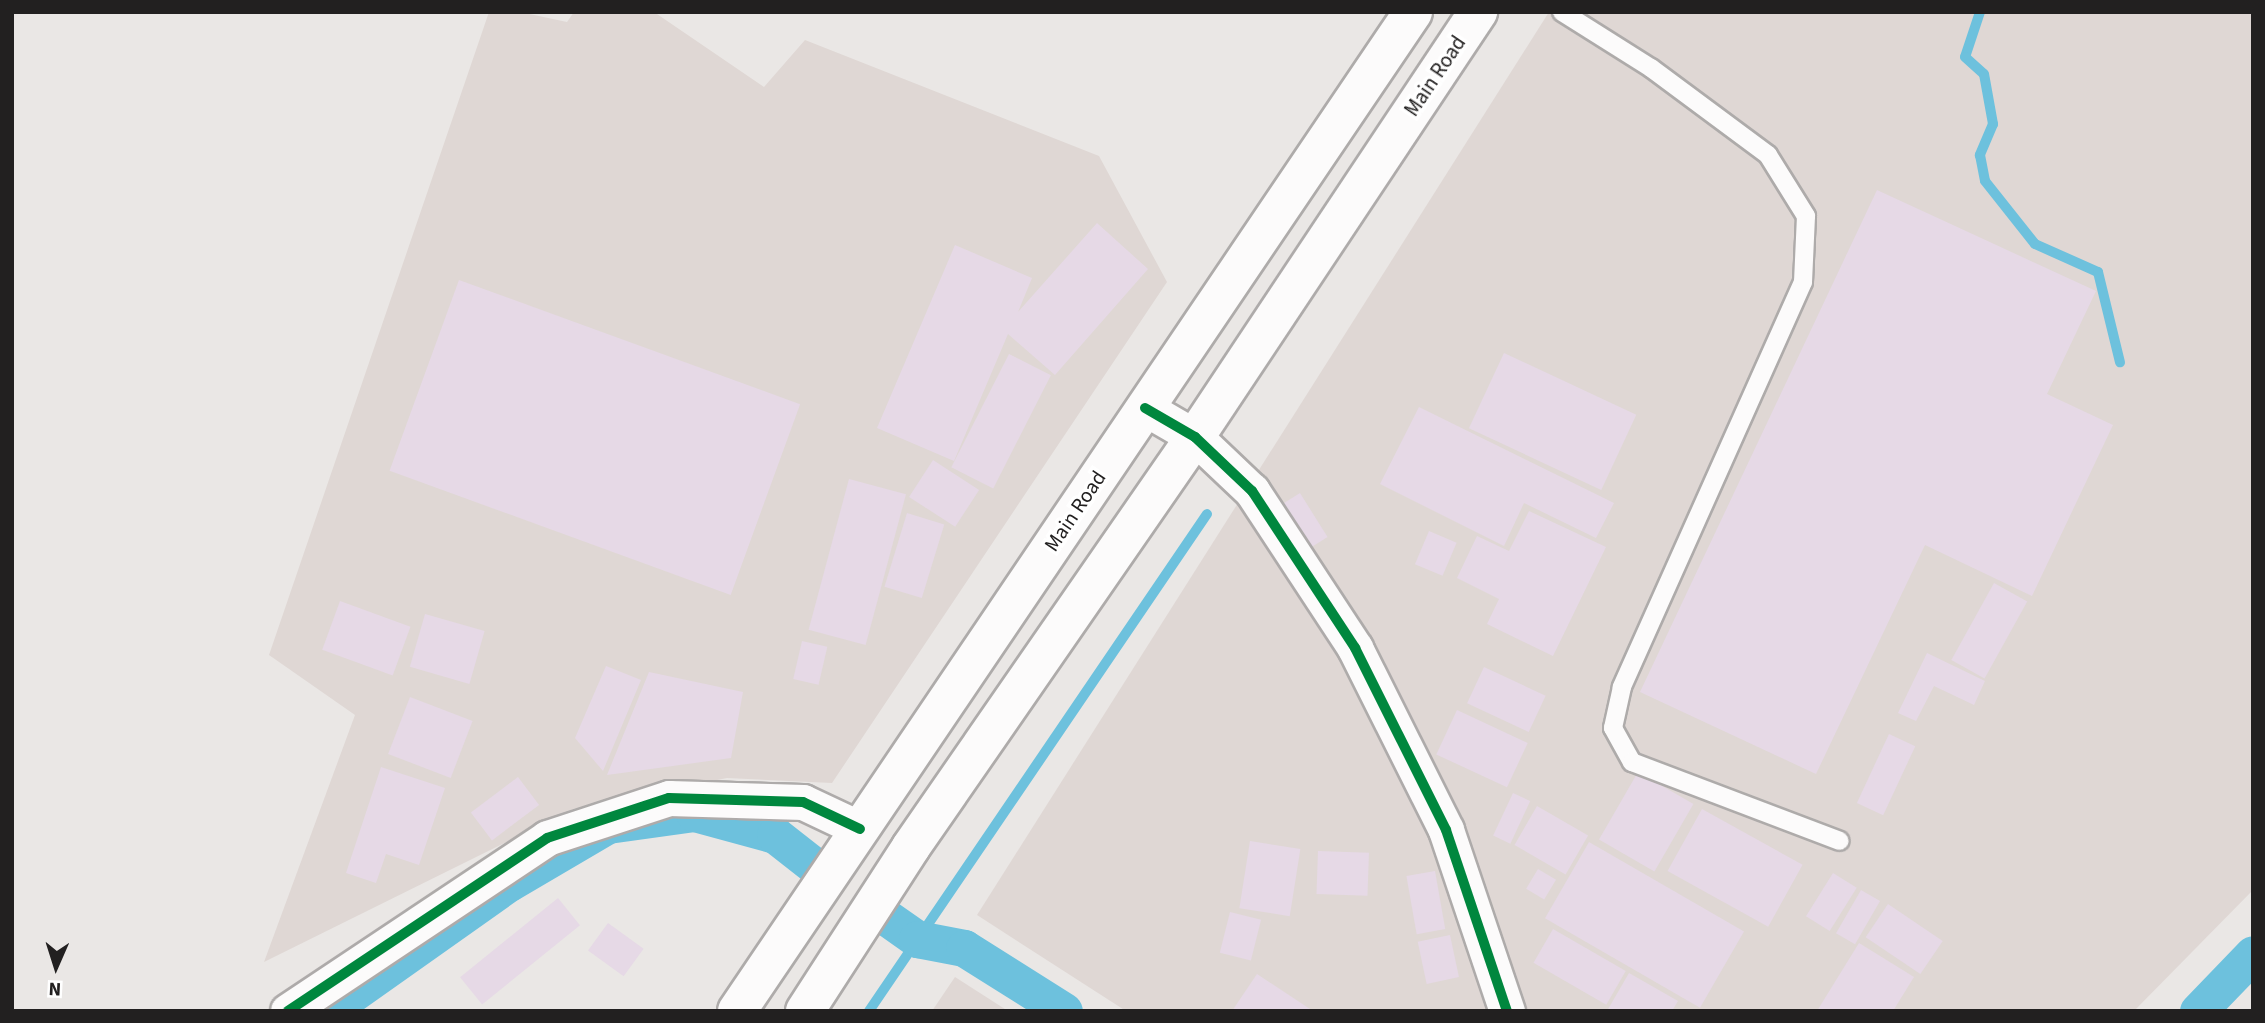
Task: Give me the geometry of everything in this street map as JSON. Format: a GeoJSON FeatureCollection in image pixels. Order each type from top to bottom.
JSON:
{"type":"FeatureCollection","features":[{"type":"Feature","properties":{"kind":"main road","name":"Main Road"},"geometry":{"type":"LineString","coordinates":[[737,1011],[1413,12]]}},
{"type":"Feature","properties":{"kind":"main road","name":"Main Road"},"geometry":{"type":"LineString","coordinates":[[805,1011],[911,847],[1195,437],[1478,12]]}},
{"type":"Feature","properties":{"kind":"street"},"geometry":{"type":"LineString","coordinates":[[1145,408],[1195,437],[1252,491],[1354,648],[1446,830],[1507,1011]]}},
{"type":"Feature","properties":{"kind":"street"},"geometry":{"type":"LineString","coordinates":[[288,1011],[547,838],[656,802],[669,798],[803,803],[860,829]]}},
{"type":"Feature","properties":{"kind":"lane"},"geometry":{"type":"LineString","coordinates":[[1562,12],[1651,68],[1768,155],[1806,216],[1803,282],[1622,687],[1613,728],[1632,762],[1840,841]]}},
{"type":"Feature","properties":{"kind":"shaded area"},"geometry":{"type":"Polygon","coordinates":[[[489,12],[520,12],[567,22],[574,12],[654,12],[764,87],[805,40],[1099,156],[1167,282],[832,783],[727,778],[573,809],[264,962],[355,715],[269,655],[489,12]]]}},
{"type":"Feature","properties":{"kind":"shaded area"},"geometry":{"type":"Polygon","coordinates":[[[1549,12],[2253,12],[2253,890],[2134,1011],[1126,1011],[977,915],[1549,12]]]}},
{"type":"Feature","properties":{"kind":"shaded area"},"geometry":{"type":"Polygon","coordinates":[[[955,977],[1008,1011],[932,1011],[955,977]]]}},
{"type":"Feature","properties":{"kind":"building"},"geometry":{"type":"Polygon","coordinates":[[[1877,190],[2096,291],[2047,394],[2113,425],[2032,596],[1925,545],[1816,774],[1640,692],[1877,190]]]}},
{"type":"Feature","properties":{"kind":"building"},"geometry":{"type":"Polygon","coordinates":[[[1097,223],[1148,269],[1055,375],[1008,334],[954,461],[877,428],[955,245],[1032,278],[1018,312],[1097,223]]]}},
{"type":"Feature","properties":{"kind":"building"},"geometry":{"type":"Polygon","coordinates":[[[459,280],[800,404],[731,595],[390,471],[459,280]]]}},
{"type":"Feature","properties":{"kind":"building"},"geometry":{"type":"Polygon","coordinates":[[[1504,353],[1636,415],[1601,490],[1469,428],[1504,353]]]}},
{"type":"Feature","properties":{"kind":"building"},"geometry":{"type":"Polygon","coordinates":[[[1009,354],[1051,375],[993,488],[951,467],[1009,354]]]}},
{"type":"Feature","properties":{"kind":"building"},"geometry":{"type":"Polygon","coordinates":[[[1419,407],[1614,503],[1596,538],[1524,503],[1504,546],[1380,484],[1419,407]]]}},
{"type":"Feature","properties":{"kind":"building"},"geometry":{"type":"Polygon","coordinates":[[[933,460],[979,490],[955,527],[909,497],[933,460]]]}},
{"type":"Feature","properties":{"kind":"building"},"geometry":{"type":"Polygon","coordinates":[[[849,479],[906,494],[866,645],[809,630],[849,479]]]}},
{"type":"Feature","properties":{"kind":"building"},"geometry":{"type":"Polygon","coordinates":[[[1300,493],[1328,537],[1302,553],[1275,509],[1300,493]]]}},
{"type":"Feature","properties":{"kind":"building"},"geometry":{"type":"Polygon","coordinates":[[[1529,511],[1606,547],[1553,656],[1487,624],[1499,599],[1457,578],[1477,536],[1509,551],[1529,511]]]}},
{"type":"Feature","properties":{"kind":"building"},"geometry":{"type":"Polygon","coordinates":[[[907,513],[944,524],[922,598],[884,587],[907,513]]]}},
{"type":"Feature","properties":{"kind":"building"},"geometry":{"type":"Polygon","coordinates":[[[1429,531],[1457,543],[1443,576],[1415,564],[1429,531]]]}},
{"type":"Feature","properties":{"kind":"building"},"geometry":{"type":"Polygon","coordinates":[[[1994,583],[2027,601],[1985,678],[1951,660],[1994,583]]]}},
{"type":"Feature","properties":{"kind":"building"},"geometry":{"type":"Polygon","coordinates":[[[340,601],[410,627],[393,676],[322,650],[340,601]]]}},
{"type":"Feature","properties":{"kind":"building"},"geometry":{"type":"Polygon","coordinates":[[[425,614],[485,631],[469,684],[410,667],[425,614]]]}},
{"type":"Feature","properties":{"kind":"building"},"geometry":{"type":"Polygon","coordinates":[[[802,641],[827,647],[819,685],[793,679],[802,641]]]}},
{"type":"Feature","properties":{"kind":"building"},"geometry":{"type":"Polygon","coordinates":[[[1927,653],[1985,681],[1974,705],[1934,686],[1916,721],[1898,713],[1927,653]]]}},
{"type":"Feature","properties":{"kind":"building"},"geometry":{"type":"Polygon","coordinates":[[[606,666],[641,680],[603,771],[575,738],[606,666]]]}},
{"type":"Feature","properties":{"kind":"building"},"geometry":{"type":"Polygon","coordinates":[[[1484,667],[1546,696],[1529,732],[1467,703],[1484,667]]]}},
{"type":"Feature","properties":{"kind":"building"},"geometry":{"type":"Polygon","coordinates":[[[649,672],[743,692],[731,758],[607,775],[649,672]]]}},
{"type":"Feature","properties":{"kind":"building"},"geometry":{"type":"Polygon","coordinates":[[[410,697],[473,721],[451,778],[388,754],[410,697]]]}},
{"type":"Feature","properties":{"kind":"building"},"geometry":{"type":"Polygon","coordinates":[[[1457,710],[1528,743],[1507,787],[1436,754],[1457,710]]]}},
{"type":"Feature","properties":{"kind":"building"},"geometry":{"type":"Polygon","coordinates":[[[1889,734],[1915,746],[1883,815],[1857,803],[1889,734]]]}},
{"type":"Feature","properties":{"kind":"building"},"geometry":{"type":"Polygon","coordinates":[[[381,767],[445,788],[419,865],[386,854],[376,883],[346,873],[381,767]]]}},
{"type":"Feature","properties":{"kind":"building"},"geometry":{"type":"Polygon","coordinates":[[[1638,772],[1693,804],[1654,872],[1599,840],[1638,772]]]}},
{"type":"Feature","properties":{"kind":"building"},"geometry":{"type":"Polygon","coordinates":[[[518,777],[539,805],[492,840],[471,813],[518,777]]]}},
{"type":"Feature","properties":{"kind":"building"},"geometry":{"type":"Polygon","coordinates":[[[1513,793],[1530,801],[1510,844],[1493,836],[1513,793]]]}},
{"type":"Feature","properties":{"kind":"building"},"geometry":{"type":"Polygon","coordinates":[[[1537,806],[1588,836],[1566,874],[1514,845],[1537,806]]]}},
{"type":"Feature","properties":{"kind":"building"},"geometry":{"type":"Polygon","coordinates":[[[1702,809],[1803,865],[1768,927],[1668,871],[1702,809]]]}},
{"type":"Feature","properties":{"kind":"building"},"geometry":{"type":"Polygon","coordinates":[[[1250,841],[1300,849],[1290,916],[1239,908],[1250,841]]]}},
{"type":"Feature","properties":{"kind":"building"},"geometry":{"type":"Polygon","coordinates":[[[1589,842],[1744,932],[1700,1008],[1545,918],[1589,842]]]}},
{"type":"Feature","properties":{"kind":"building"},"geometry":{"type":"Polygon","coordinates":[[[1318,851],[1369,853],[1367,896],[1316,894],[1318,851]]]}},
{"type":"Feature","properties":{"kind":"building"},"geometry":{"type":"Polygon","coordinates":[[[1538,869],[1556,880],[1544,900],[1526,889],[1538,869]]]}},
{"type":"Feature","properties":{"kind":"building"},"geometry":{"type":"Polygon","coordinates":[[[1435,871],[1445,929],[1417,934],[1406,876],[1435,871]]]}},
{"type":"Feature","properties":{"kind":"building"},"geometry":{"type":"Polygon","coordinates":[[[1833,873],[1857,888],[1830,931],[1806,916],[1833,873]]]}},
{"type":"Feature","properties":{"kind":"building"},"geometry":{"type":"Polygon","coordinates":[[[1861,890],[1880,901],[1855,944],[1836,933],[1861,890]]]}},
{"type":"Feature","properties":{"kind":"building"},"geometry":{"type":"Polygon","coordinates":[[[558,898],[580,925],[482,1004],[460,977],[558,898]]]}},
{"type":"Feature","properties":{"kind":"building"},"geometry":{"type":"Polygon","coordinates":[[[1888,904],[1943,941],[1920,974],[1866,937],[1888,904]]]}},
{"type":"Feature","properties":{"kind":"building"},"geometry":{"type":"Polygon","coordinates":[[[1230,912],[1261,920],[1251,960],[1220,953],[1230,912]]]}},
{"type":"Feature","properties":{"kind":"building"},"geometry":{"type":"Polygon","coordinates":[[[608,923],[644,949],[624,976],[588,951],[608,923]]]}},
{"type":"Feature","properties":{"kind":"building"},"geometry":{"type":"Polygon","coordinates":[[[1553,929],[1626,971],[1606,1005],[1534,963],[1553,929]]]}},
{"type":"Feature","properties":{"kind":"building"},"geometry":{"type":"Polygon","coordinates":[[[1450,935],[1459,977],[1427,984],[1418,942],[1450,935]]]}},
{"type":"Feature","properties":{"kind":"building"},"geometry":{"type":"Polygon","coordinates":[[[1859,943],[1914,977],[1893,1011],[1817,1011],[1859,943]]]}},
{"type":"Feature","properties":{"kind":"building"},"geometry":{"type":"Polygon","coordinates":[[[1629,973],[1678,1001],[1672,1011],[1607,1011],[1629,973]]]}},
{"type":"Feature","properties":{"kind":"building"},"geometry":{"type":"Polygon","coordinates":[[[1257,974],[1313,1011],[1232,1011],[1257,974]]]}},
{"type":"Feature","properties":{"kind":"waterway"},"geometry":{"type":"LineString","coordinates":[[1980,12],[1965,57],[1984,74],[1993,124],[1980,155],[1985,181],[2035,244],[2098,272],[2120,362]]}},
{"type":"Feature","properties":{"kind":"waterway"},"geometry":{"type":"LineString","coordinates":[[869,1011],[1207,514]]}},
{"type":"Feature","properties":{"kind":"waterway"},"geometry":{"type":"LineString","coordinates":[[328,1011],[509,883],[608,825],[694,813],[775,835],[812,864]]}},
{"type":"Feature","properties":{"kind":"waterway"},"geometry":{"type":"LineString","coordinates":[[883,915],[917,939],[964,948],[1064,1011]]}},
{"type":"Feature","properties":{"kind":"waterway"},"geometry":{"type":"LineString","coordinates":[[2198,1011],[2253,954]]}},
{"type":"Feature","properties":{"kind":"cycle path"},"geometry":{"type":"LineString","coordinates":[[1145,408],[1195,437],[1252,491],[1355,648],[1446,830],[1507,1011]]}},
{"type":"Feature","properties":{"kind":"cycle path"},"geometry":{"type":"LineString","coordinates":[[288,1011],[547,838],[669,798],[803,802],[860,829]]}}]}
